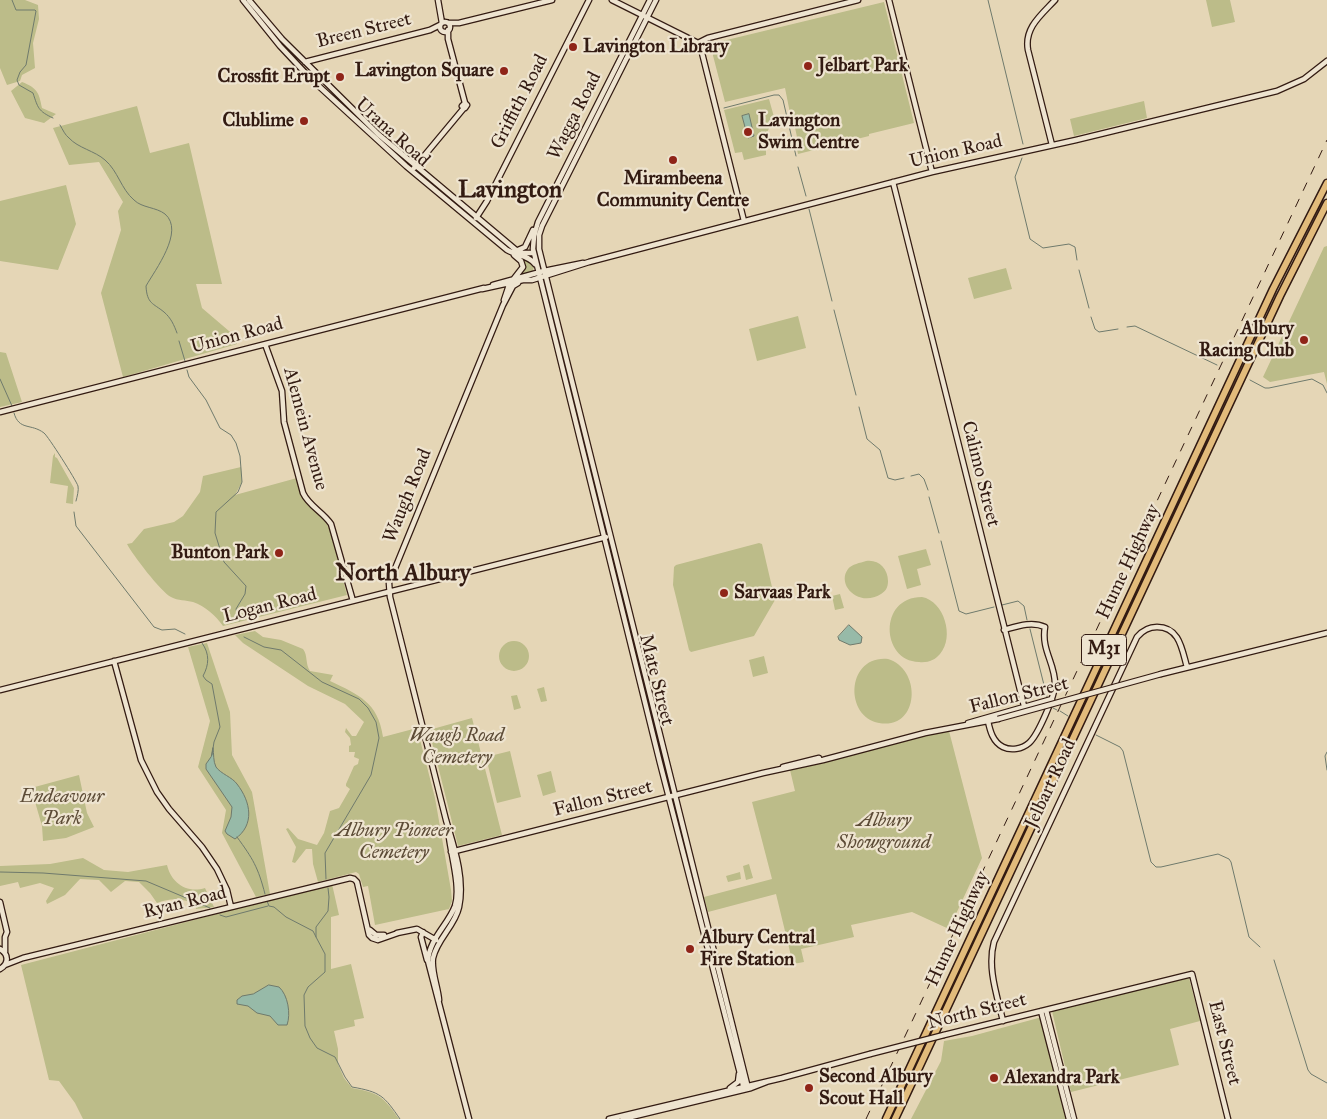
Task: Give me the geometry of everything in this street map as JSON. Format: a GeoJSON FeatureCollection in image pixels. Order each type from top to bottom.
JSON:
{"type":"FeatureCollection","features":[{"type":"Feature","properties":{"kind":"highway","name":"Hume Highway"},"geometry":{"type":"LineString","coordinates":[[886,1119],[1272,289],[1327,183]]}},
{"type":"Feature","properties":{"kind":"highway","name":"Hume Highway"},"geometry":{"type":"LineString","coordinates":[[895,1119],[1280,296],[1327,203]]}},
{"type":"Feature","properties":{"kind":"main road","name":"Urana Road"},"geometry":{"type":"LineString","coordinates":[[243,0],[280,46],[344,110],[472,222],[509,251],[529,258],[541,273]]}},
{"type":"Feature","properties":{"kind":"main road","name":"Urana Road"},"geometry":{"type":"LineString","coordinates":[[249,0],[282,39],[378,134],[514,248],[521,252],[534,253]]}},
{"type":"Feature","properties":{"kind":"main road"},"geometry":{"type":"LineString","coordinates":[[412,171],[464,106],[438,0]]}},
{"type":"Feature","properties":{"kind":"main road","name":"Breen Street"},"geometry":{"type":"LineString","coordinates":[[306,61],[552,0]]}},
{"type":"Feature","properties":{"kind":"main road","name":"Griffith Road"},"geometry":{"type":"LineString","coordinates":[[472,222],[487,201],[589,0]]}},
{"type":"Feature","properties":{"kind":"main road"},"geometry":{"type":"LineString","coordinates":[[612,0],[698,43],[744,221]]}},
{"type":"Feature","properties":{"kind":"main road","name":"Wagga Road"},"geometry":{"type":"LineString","coordinates":[[645,16],[650,0]]}},
{"type":"Feature","properties":{"kind":"main road","name":"Wagga Road"},"geometry":{"type":"LineString","coordinates":[[541,273],[534,253],[533,241],[537,225],[550,204],[645,16],[656,0]]}},
{"type":"Feature","properties":{"kind":"main road"},"geometry":{"type":"LineString","coordinates":[[698,43],[708,38],[858,0]]}},
{"type":"Feature","properties":{"kind":"main road"},"geometry":{"type":"LineString","coordinates":[[889,0],[932,172]]}},
{"type":"Feature","properties":{"kind":"main road"},"geometry":{"type":"LineString","coordinates":[[1052,146],[1028,50],[1027,39],[1032,25],[1055,0]]}},
{"type":"Feature","properties":{"kind":"main road"},"geometry":{"type":"LineString","coordinates":[[300,67],[306,61]]}},
{"type":"Feature","properties":{"kind":"main road","name":"Union Road"},"geometry":{"type":"LineString","coordinates":[[0,412],[932,172],[1052,146],[1286,88],[1304,80],[1327,61]]}},
{"type":"Feature","properties":{"kind":"main road"},"geometry":{"type":"LineString","coordinates":[[344,110],[345,101]]}},
{"type":"Feature","properties":{"kind":"main road","name":"Calimo Street"},"geometry":{"type":"LineString","coordinates":[[893,182],[1024,706]]}},
{"type":"Feature","properties":{"kind":"main road","name":"Wagga Road"},"geometry":{"type":"LineString","coordinates":[[541,273],[539,233],[550,204]]}},
{"type":"Feature","properties":{"kind":"main road"},"geometry":{"type":"LineString","coordinates":[[514,248],[519,250],[524,248],[537,225]]}},
{"type":"Feature","properties":{"kind":"main road","name":"Waugh Road"},"geometry":{"type":"LineString","coordinates":[[503,305],[505,295],[512,281],[523,265],[509,251]]}},
{"type":"Feature","properties":{"kind":"main road"},"geometry":{"type":"LineString","coordinates":[[534,253],[540,258]]}},
{"type":"Feature","properties":{"kind":"main road","name":"Union Road"},"geometry":{"type":"LineString","coordinates":[[482,289],[501,286],[512,281],[532,280],[541,273]]}},
{"type":"Feature","properties":{"kind":"main road","name":"Mate Street"},"geometry":{"type":"LineString","coordinates":[[541,273],[745,1087]]}},
{"type":"Feature","properties":{"kind":"main road","name":"Waugh Road"},"geometry":{"type":"LineString","coordinates":[[439,1000],[433,963],[435,952],[460,906],[460,888],[446,820],[389,592],[389,581],[503,305],[513,285],[532,280]]}},
{"type":"Feature","properties":{"kind":"main road"},"geometry":{"type":"LineString","coordinates":[[501,286],[505,295]]}},
{"type":"Feature","properties":{"kind":"main road","name":"Alemein Avenue"},"geometry":{"type":"LineString","coordinates":[[265,344],[282,391],[284,422],[303,493],[309,502],[331,524],[353,601]]}},
{"type":"Feature","properties":{"kind":"main road","name":"Logan Road"},"geometry":{"type":"LineString","coordinates":[[0,690],[607,537]]}},
{"type":"Feature","properties":{"kind":"main road"},"geometry":{"type":"LineString","coordinates":[[988,721],[992,734],[998,744],[1009,749],[1021,748],[1033,738],[1052,699],[1055,684],[1044,642],[1045,627],[1027,624],[1004,630]]}},
{"type":"Feature","properties":{"kind":"main road","name":"Jelbart Road"},"geometry":{"type":"LineString","coordinates":[[1002,1021],[991,972],[994,942],[1137,637],[1151,627],[1169,629],[1179,640],[1187,667]]}},
{"type":"Feature","properties":{"kind":"main road","name":"Fallon Street"},"geometry":{"type":"LineString","coordinates":[[453,851],[926,733],[998,719],[1187,667],[1327,633]]}},
{"type":"Feature","properties":{"kind":"main road"},"geometry":{"type":"LineString","coordinates":[[114,661],[141,760],[157,792],[202,847],[217,869],[227,890],[231,907]]}},
{"type":"Feature","properties":{"kind":"main road"},"geometry":{"type":"LineString","coordinates":[[960,726],[973,720],[1052,699]]}},
{"type":"Feature","properties":{"kind":"main road","name":"Mate Street"},"geometry":{"type":"LineString","coordinates":[[672,797],[739,1071],[745,1087]]}},
{"type":"Feature","properties":{"kind":"main road","name":"Waugh Road"},"geometry":{"type":"LineString","coordinates":[[429,966],[429,953],[455,905],[456,886],[453,851]]}},
{"type":"Feature","properties":{"kind":"main road","name":"Ryan Road"},"geometry":{"type":"LineString","coordinates":[[0,969],[23,958],[348,878],[354,878],[357,882],[368,926],[376,940],[414,929],[423,932]]}},
{"type":"Feature","properties":{"kind":"main road"},"geometry":{"type":"LineString","coordinates":[[0,902],[7,928],[3,952],[7,960],[5,965]]}},
{"type":"Feature","properties":{"kind":"main road"},"geometry":{"type":"LineString","coordinates":[[440,942],[423,932],[421,937],[469,1119]]}},
{"type":"Feature","properties":{"kind":"main road"},"geometry":{"type":"LineString","coordinates":[[0,944],[5,937]]}},
{"type":"Feature","properties":{"kind":"main road","name":"Ryan Road"},"geometry":{"type":"LineString","coordinates":[[3,952],[23,958]]}},
{"type":"Feature","properties":{"kind":"main road","name":"North Street"},"geometry":{"type":"LineString","coordinates":[[623,1119],[870,1054],[1192,974]]}},
{"type":"Feature","properties":{"kind":"main road","name":"East Street"},"geometry":{"type":"LineString","coordinates":[[1192,974],[1228,1119]]}},
{"type":"Feature","properties":{"kind":"main road"},"geometry":{"type":"LineString","coordinates":[[1044,1011],[1067,1102],[1069,1119]]}},
{"type":"Feature","properties":{"kind":"main road"},"geometry":{"type":"LineString","coordinates":[[720,1092],[736,1084],[739,1078],[739,1071]]}},
{"type":"Feature","properties":{"kind":"main road","name":"North Street"},"geometry":{"type":"LineString","coordinates":[[609,1119],[745,1087]]}},
{"type":"Feature","properties":{"kind":"main road"},"geometry":{"type":"LineString","coordinates":[[1067,1102],[1074,1119]]}},
{"type":"Feature","properties":{"kind":"green space"},"geometry":{"type":"Polygon","coordinates":[[[0,0],[25,0],[38,5],[39,19],[33,43],[35,68],[22,75],[20,81],[7,85],[0,68],[0,0]]]}},
{"type":"Feature","properties":{"kind":"green space"},"geometry":{"type":"Polygon","coordinates":[[[1206,0],[1230,0],[1235,22],[1212,27],[1206,0]]]}},
{"type":"Feature","properties":{"kind":"green space","name":"Jelbart Park"},"geometry":{"type":"Polygon","coordinates":[[[884,2],[914,123],[853,140],[853,138],[814,148],[814,150],[798,154],[795,138],[797,137],[794,123],[792,123],[785,88],[725,102],[710,44],[884,2]]]}},
{"type":"Feature","properties":{"kind":"green space"},"geometry":{"type":"Polygon","coordinates":[[[22,82],[31,86],[36,91],[42,108],[56,114],[44,123],[25,118],[11,91],[22,82]]]}},
{"type":"Feature","properties":{"kind":"green space","name":"Lavington Swim Centre"},"geometry":{"type":"Polygon","coordinates":[[[769,99],[774,117],[766,135],[766,155],[744,160],[742,152],[735,153],[724,110],[769,99]]]}},
{"type":"Feature","properties":{"kind":"green space"},"geometry":{"type":"Polygon","coordinates":[[[1144,101],[1147,118],[1074,136],[1070,119],[1144,101]]]}},
{"type":"Feature","properties":{"kind":"green space"},"geometry":{"type":"Polygon","coordinates":[[[137,106],[150,153],[189,143],[222,284],[196,284],[202,308],[236,337],[237,344],[123,377],[101,293],[121,230],[118,211],[123,202],[99,162],[69,165],[53,128],[137,106]]]}},
{"type":"Feature","properties":{"kind":"green space"},"geometry":{"type":"Polygon","coordinates":[[[66,185],[76,224],[58,270],[0,261],[0,201],[66,185]]]}},
{"type":"Feature","properties":{"kind":"green space","name":"Albury Racing Club"},"geometry":{"type":"Polygon","coordinates":[[[1327,246],[1327,384],[1324,372],[1270,382],[1263,377],[1324,247],[1327,246]]]}},
{"type":"Feature","properties":{"kind":"green space"},"geometry":{"type":"Polygon","coordinates":[[[520,258],[527,259],[534,266],[533,271],[520,274],[523,270],[520,258]]]}},
{"type":"Feature","properties":{"kind":"green space"},"geometry":{"type":"Polygon","coordinates":[[[1006,268],[1012,289],[974,299],[968,278],[1006,268]]]}},
{"type":"Feature","properties":{"kind":"green space"},"geometry":{"type":"Polygon","coordinates":[[[798,316],[806,348],[757,361],[749,329],[798,316]]]}},
{"type":"Feature","properties":{"kind":"green space"},"geometry":{"type":"Polygon","coordinates":[[[0,352],[6,353],[22,402],[0,407],[0,352]]]}},
{"type":"Feature","properties":{"kind":"green space"},"geometry":{"type":"Polygon","coordinates":[[[55,453],[55,457],[74,488],[73,504],[66,503],[68,486],[50,483],[55,453]]]}},
{"type":"Feature","properties":{"kind":"green space"},"geometry":{"type":"Polygon","coordinates":[[[241,467],[242,482],[235,495],[297,478],[302,497],[325,520],[331,533],[347,595],[223,626],[214,615],[202,606],[193,602],[176,599],[166,594],[147,572],[127,544],[132,543],[144,529],[174,522],[183,516],[200,492],[203,476],[241,467]]]}},
{"type":"Feature","properties":{"kind":"green space","name":"Sarvaas Park"},"geometry":{"type":"Polygon","coordinates":[[[759,543],[762,544],[775,600],[754,636],[691,652],[673,585],[674,567],[759,543]]]}},
{"type":"Feature","properties":{"kind":"green space"},"geometry":{"type":"Polygon","coordinates":[[[926,549],[931,565],[917,569],[921,585],[907,589],[898,556],[926,549]]]}},
{"type":"Feature","properties":{"kind":"green space"},"geometry":{"type":"Polygon","coordinates":[[[866,561],[874,561],[881,565],[888,576],[886,589],[883,593],[873,598],[865,598],[852,593],[847,588],[845,582],[845,575],[848,569],[866,561]]]}},
{"type":"Feature","properties":{"kind":"green space"},"geometry":{"type":"Polygon","coordinates":[[[840,594],[844,608],[835,610],[832,596],[840,594]]]}},
{"type":"Feature","properties":{"kind":"green space"},"geometry":{"type":"Polygon","coordinates":[[[922,597],[930,600],[941,612],[945,621],[947,638],[944,647],[936,658],[931,661],[919,662],[906,659],[897,651],[892,641],[890,629],[892,617],[898,607],[908,600],[922,597]]]}},
{"type":"Feature","properties":{"kind":"green space","name":"Albury Pioneer Cemetery"},"geometry":{"type":"Polygon","coordinates":[[[255,631],[263,637],[281,640],[303,649],[310,671],[333,675],[330,681],[366,701],[377,715],[383,737],[417,728],[435,798],[451,890],[452,901],[449,909],[375,925],[368,886],[363,887],[359,874],[356,872],[318,882],[313,864],[312,849],[306,849],[295,863],[292,862],[296,847],[286,829],[288,828],[298,839],[317,845],[324,833],[330,811],[339,808],[350,789],[346,784],[354,766],[358,764],[359,759],[354,757],[355,752],[349,752],[349,746],[351,745],[350,738],[345,732],[346,728],[352,736],[356,736],[364,722],[345,704],[308,686],[243,643],[235,635],[255,631]]]}},
{"type":"Feature","properties":{"kind":"green space"},"geometry":{"type":"Polygon","coordinates":[[[514,641],[525,645],[529,656],[525,667],[514,671],[503,667],[499,656],[503,645],[514,641]]]}},
{"type":"Feature","properties":{"kind":"green space"},"geometry":{"type":"Polygon","coordinates":[[[207,643],[230,712],[232,755],[252,792],[270,894],[256,897],[222,833],[226,810],[198,767],[210,721],[188,647],[207,643]]]}},
{"type":"Feature","properties":{"kind":"green space"},"geometry":{"type":"Polygon","coordinates":[[[764,656],[768,673],[753,677],[749,660],[764,656]]]}},
{"type":"Feature","properties":{"kind":"green space"},"geometry":{"type":"Polygon","coordinates":[[[888,659],[899,665],[907,674],[911,685],[912,697],[909,708],[902,717],[893,723],[879,723],[868,718],[860,710],[855,699],[855,687],[857,676],[864,666],[874,660],[888,659]]]}},
{"type":"Feature","properties":{"kind":"green space"},"geometry":{"type":"Polygon","coordinates":[[[544,687],[547,701],[541,702],[537,689],[544,687]]]}},
{"type":"Feature","properties":{"kind":"green space"},"geometry":{"type":"Polygon","coordinates":[[[517,695],[521,708],[514,710],[511,696],[517,695]]]}},
{"type":"Feature","properties":{"kind":"green space","name":"Waugh Road Cemetery"},"geometry":{"type":"Polygon","coordinates":[[[472,718],[502,835],[458,846],[429,730],[472,718]]]}},
{"type":"Feature","properties":{"kind":"green space","name":"Albury Showground"},"geometry":{"type":"Polygon","coordinates":[[[949,731],[982,858],[949,929],[912,912],[851,925],[854,937],[801,949],[804,962],[793,964],[776,894],[708,912],[704,897],[772,879],[752,802],[795,791],[790,770],[949,731]]]}},
{"type":"Feature","properties":{"kind":"green space"},"geometry":{"type":"Polygon","coordinates":[[[510,751],[521,797],[497,803],[486,757],[510,751]]]}},
{"type":"Feature","properties":{"kind":"green space"},"geometry":{"type":"Polygon","coordinates":[[[551,771],[556,792],[543,796],[537,775],[551,771]]]}},
{"type":"Feature","properties":{"kind":"green space","name":"Endeavour Park"},"geometry":{"type":"Polygon","coordinates":[[[79,775],[87,813],[94,827],[66,838],[43,841],[42,826],[31,788],[79,775]]]}},
{"type":"Feature","properties":{"kind":"green space"},"geometry":{"type":"Polygon","coordinates":[[[83,858],[104,870],[128,872],[167,865],[172,877],[180,885],[192,889],[205,888],[214,907],[196,909],[195,904],[176,899],[157,903],[139,882],[125,881],[111,892],[99,880],[80,879],[65,895],[47,904],[46,901],[54,888],[40,883],[20,888],[18,882],[0,886],[0,866],[50,864],[83,858]]]}},
{"type":"Feature","properties":{"kind":"green space"},"geometry":{"type":"Polygon","coordinates":[[[749,864],[753,878],[746,880],[743,866],[749,864]]]}},
{"type":"Feature","properties":{"kind":"green space"},"geometry":{"type":"Polygon","coordinates":[[[740,872],[741,879],[728,882],[726,876],[740,872]]]}},
{"type":"Feature","properties":{"kind":"green space"},"geometry":{"type":"Polygon","coordinates":[[[332,884],[339,915],[331,917],[331,969],[351,964],[364,1018],[354,1020],[355,1026],[334,1031],[338,1049],[338,1064],[344,1078],[352,1088],[380,1097],[389,1105],[399,1119],[83,1119],[75,1103],[59,1081],[49,1080],[21,965],[332,884]]]}},
{"type":"Feature","properties":{"kind":"green space"},"geometry":{"type":"Polygon","coordinates":[[[1189,978],[1200,1021],[1170,1029],[1179,1065],[1071,1092],[1052,1011],[1189,978]]]}},
{"type":"Feature","properties":{"kind":"green space","name":"Alexandra Park"},"geometry":{"type":"Polygon","coordinates":[[[1042,1017],[1067,1119],[911,1119],[941,1061],[944,1041],[972,1036],[1042,1017]]]}},
{"type":"Feature","properties":{"kind":"shaded area"},"geometry":{"type":"Polygon","coordinates":[[[749,114],[754,136],[748,138],[742,116],[749,114]]]}},
{"type":"Feature","properties":{"kind":"shaded area"},"geometry":{"type":"Polygon","coordinates":[[[849,625],[862,637],[861,643],[850,645],[839,640],[838,637],[849,625]]]}},
{"type":"Feature","properties":{"kind":"shaded area"},"geometry":{"type":"Polygon","coordinates":[[[213,748],[216,767],[237,784],[248,806],[249,813],[246,827],[235,839],[225,831],[231,817],[232,807],[206,769],[206,764],[211,757],[213,748]]]}},
{"type":"Feature","properties":{"kind":"shaded area"},"geometry":{"type":"Polygon","coordinates":[[[269,985],[279,987],[285,995],[289,1010],[287,1025],[278,1025],[270,1016],[257,1013],[248,1006],[237,1004],[237,1000],[242,996],[253,994],[269,985]]]}},
{"type":"Feature","properties":{"kind":"waterway"},"geometry":{"type":"LineString","coordinates":[[12,0],[16,10],[36,11],[26,65],[20,72],[17,80],[19,85],[33,93],[41,111],[53,118]]}},
{"type":"Feature","properties":{"kind":"waterway"},"geometry":{"type":"LineString","coordinates":[[988,0],[1023,144]]}},
{"type":"Feature","properties":{"kind":"waterway"},"geometry":{"type":"LineString","coordinates":[[724,108],[779,95],[783,100],[796,156]]}},
{"type":"Feature","properties":{"kind":"waterway"},"geometry":{"type":"LineString","coordinates":[[60,125],[66,135],[73,141],[101,157],[109,164],[126,191],[137,203],[165,214],[170,221],[172,230],[170,240],[161,261],[146,286],[149,300],[169,317],[177,333]]}},
{"type":"Feature","properties":{"kind":"waterway"},"geometry":{"type":"LineString","coordinates":[[1022,158],[1015,177],[1030,239],[1043,248],[1069,244],[1075,247],[1077,260]]}},
{"type":"Feature","properties":{"kind":"waterway"},"geometry":{"type":"LineString","coordinates":[[798,167],[806,196]]}},
{"type":"Feature","properties":{"kind":"waterway"},"geometry":{"type":"LineString","coordinates":[[809,209],[832,301]]}},
{"type":"Feature","properties":{"kind":"waterway"},"geometry":{"type":"LineString","coordinates":[[1079,270],[1089,308]]}},
{"type":"Feature","properties":{"kind":"waterway"},"geometry":{"type":"LineString","coordinates":[[834,310],[856,395]]}},
{"type":"Feature","properties":{"kind":"waterway"},"geometry":{"type":"LineString","coordinates":[[1091,317],[1095,329],[1099,332],[1118,329]]}},
{"type":"Feature","properties":{"kind":"waterway"},"geometry":{"type":"LineString","coordinates":[[1127,327],[1135,326],[1217,365]]}},
{"type":"Feature","properties":{"kind":"waterway"},"geometry":{"type":"LineString","coordinates":[[179,341],[185,361]]}},
{"type":"Feature","properties":{"kind":"waterway"},"geometry":{"type":"LineString","coordinates":[[187,370],[189,377],[206,400],[220,428],[231,435],[236,443],[240,456],[242,482],[238,492],[216,512],[215,533],[224,562],[246,586],[245,594],[236,609],[239,621]]}},
{"type":"Feature","properties":{"kind":"waterway"},"geometry":{"type":"LineString","coordinates":[[0,379],[12,406]]}},
{"type":"Feature","properties":{"kind":"waterway"},"geometry":{"type":"LineString","coordinates":[[1250,380],[1265,388],[1269,388],[1312,379],[1323,385],[1327,393]]}},
{"type":"Feature","properties":{"kind":"waterway"},"geometry":{"type":"LineString","coordinates":[[859,407],[867,439],[880,450],[888,478],[895,480],[904,478]]}},
{"type":"Feature","properties":{"kind":"waterway"},"geometry":{"type":"LineString","coordinates":[[14,413],[16,419],[22,425],[39,430],[51,442],[78,486],[76,501]]}},
{"type":"Feature","properties":{"kind":"waterway"},"geometry":{"type":"LineString","coordinates":[[911,476],[919,474],[924,479],[928,490]]}},
{"type":"Feature","properties":{"kind":"waterway"},"geometry":{"type":"LineString","coordinates":[[929,497],[939,533]]}},
{"type":"Feature","properties":{"kind":"waterway"},"geometry":{"type":"LineString","coordinates":[[74,512],[76,526],[154,627],[162,630],[175,629],[185,634]]}},
{"type":"Feature","properties":{"kind":"waterway"},"geometry":{"type":"LineString","coordinates":[[941,541],[959,611],[966,614],[994,607]]}},
{"type":"Feature","properties":{"kind":"waterway"},"geometry":{"type":"LineString","coordinates":[[1002,605],[1018,601],[1024,606],[1027,620]]}},
{"type":"Feature","properties":{"kind":"waterway"},"geometry":{"type":"LineString","coordinates":[[1030,629],[1047,697]]}},
{"type":"Feature","properties":{"kind":"waterway"},"geometry":{"type":"LineString","coordinates":[[244,637],[264,647],[281,650],[322,682],[359,699],[368,708],[376,722],[379,738],[371,775],[325,853],[326,879]]}},
{"type":"Feature","properties":{"kind":"waterway"},"geometry":{"type":"LineString","coordinates":[[202,643],[208,660],[203,676],[212,684],[220,727],[214,742],[212,755]]}},
{"type":"Feature","properties":{"kind":"waterway"},"geometry":{"type":"LineString","coordinates":[[1053,708],[1057,710]]}},
{"type":"Feature","properties":{"kind":"waterway"},"geometry":{"type":"LineString","coordinates":[[1060,711],[1068,716]]}},
{"type":"Feature","properties":{"kind":"waterway"},"geometry":{"type":"LineString","coordinates":[[1096,735],[1120,747],[1123,751],[1151,862],[1156,867],[1161,867],[1218,854],[1229,859],[1249,937],[1260,947]]}},
{"type":"Feature","properties":{"kind":"waterway"},"geometry":{"type":"LineString","coordinates":[[1327,752],[1325,756],[1327,770]]}},
{"type":"Feature","properties":{"kind":"waterway"},"geometry":{"type":"LineString","coordinates":[[237,837],[254,864],[265,894]]}},
{"type":"Feature","properties":{"kind":"waterway"},"geometry":{"type":"LineString","coordinates":[[0,872],[43,873],[146,881],[210,908]]}},
{"type":"Feature","properties":{"kind":"waterway"},"geometry":{"type":"LineString","coordinates":[[328,888],[328,911],[316,927],[316,937],[325,954],[325,972],[308,987],[304,995],[305,1026],[317,1048],[335,1057],[352,1087],[381,1096],[400,1119]]}},
{"type":"Feature","properties":{"kind":"waterway"},"geometry":{"type":"LineString","coordinates":[[267,901],[269,906],[274,907],[286,917],[313,931],[316,937]]}},
{"type":"Feature","properties":{"kind":"waterway"},"geometry":{"type":"LineString","coordinates":[[220,915],[226,917],[268,906]]}},
{"type":"Feature","properties":{"kind":"waterway"},"geometry":{"type":"LineString","coordinates":[[1274,960],[1308,1070],[1311,1074],[1327,1083]]}},
{"type":"Feature","properties":{"kind":"railway"},"geometry":{"type":"LineString","coordinates":[[866,1119],[1327,140]]}},
{"type":"Feature","properties":{"kind":"place","name":"Lavington Library"},"geometry":{"type":"Point","coordinates":[573,47]}},
{"type":"Feature","properties":{"kind":"place","name":"Jelbart Park"},"geometry":{"type":"Point","coordinates":[808,66]}},
{"type":"Feature","properties":{"kind":"place","name":"Lavington Square"},"geometry":{"type":"Point","coordinates":[504,71]}},
{"type":"Feature","properties":{"kind":"place","name":"Crossfit Erupt"},"geometry":{"type":"Point","coordinates":[340,77]}},
{"type":"Feature","properties":{"kind":"place","name":"Clublime"},"geometry":{"type":"Point","coordinates":[304,121]}},
{"type":"Feature","properties":{"kind":"place","name":"Lavington Swim Centre"},"geometry":{"type":"Point","coordinates":[748,132]}},
{"type":"Feature","properties":{"kind":"place","name":"Mirambeena Community Centre"},"geometry":{"type":"Point","coordinates":[673,160]}},
{"type":"Feature","properties":{"kind":"place","name":"Albury Racing Club"},"geometry":{"type":"Point","coordinates":[1304,340]}},
{"type":"Feature","properties":{"kind":"place","name":"Bunton Park"},"geometry":{"type":"Point","coordinates":[279,553]}},
{"type":"Feature","properties":{"kind":"place","name":"Sarvaas Park"},"geometry":{"type":"Point","coordinates":[724,593]}},
{"type":"Feature","properties":{"kind":"place","name":"Albury Central Fire Station"},"geometry":{"type":"Point","coordinates":[690,949]}},
{"type":"Feature","properties":{"kind":"place","name":"Alexandra Park"},"geometry":{"type":"Point","coordinates":[994,1078]}},
{"type":"Feature","properties":{"kind":"place","name":"Second Albury Scout Hall"},"geometry":{"type":"Point","coordinates":[809,1088]}},
{"type":"Feature","properties":{"kind":"district","name":"Lavington"},"geometry":{"type":"Point","coordinates":[510,191]}},
{"type":"Feature","properties":{"kind":"district","name":"North Albury"},"geometry":{"type":"Point","coordinates":[403,574]}}]}
